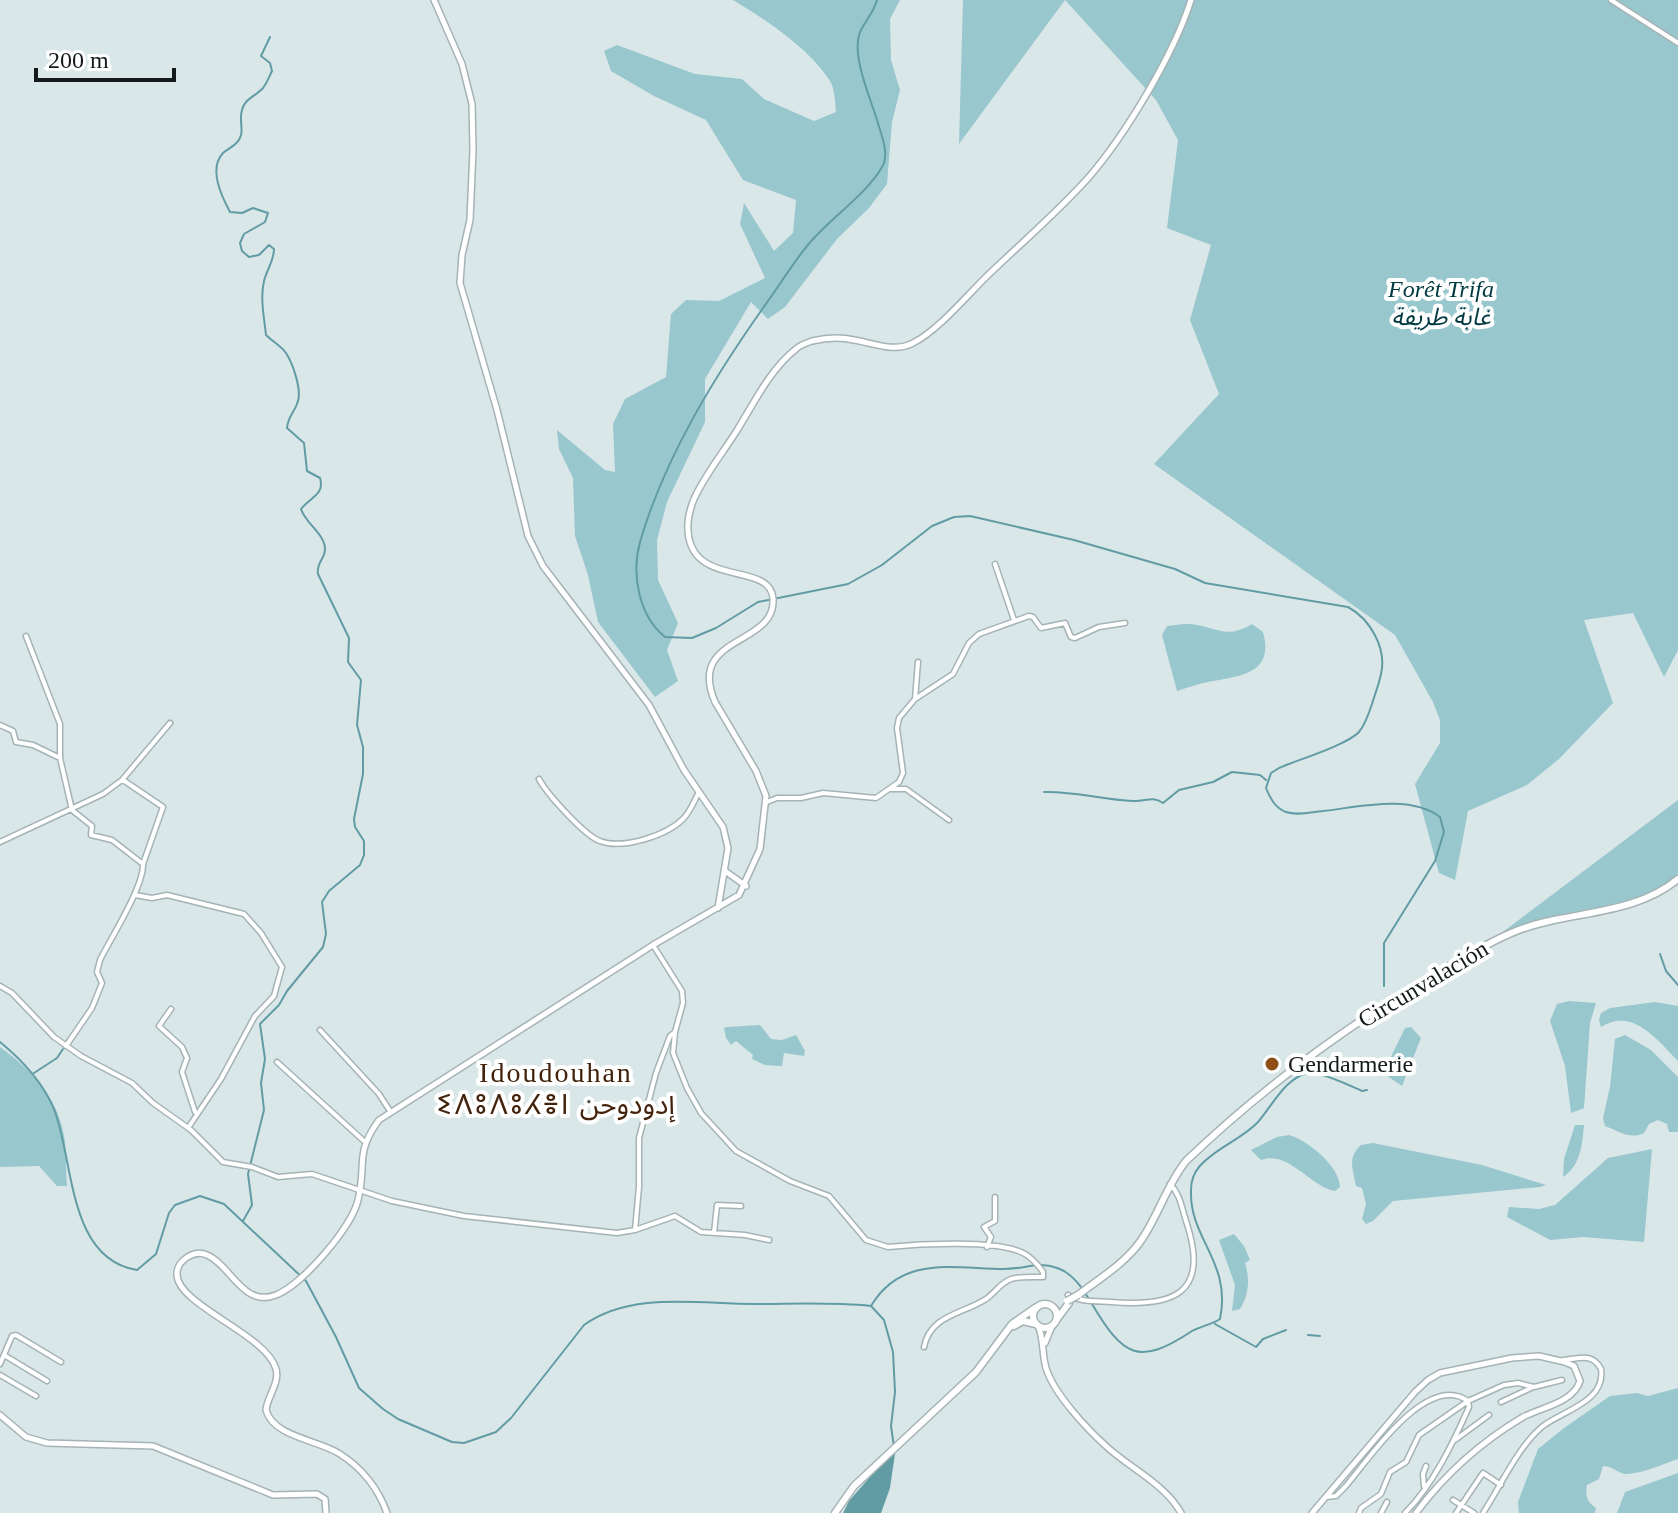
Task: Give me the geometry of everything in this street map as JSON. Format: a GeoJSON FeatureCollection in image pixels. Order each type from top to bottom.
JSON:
{"type":"FeatureCollection","features":[{"type":"Feature","properties":{"kind":"main road","name":"Circunvalación"},"geometry":{"type":"LineString","coordinates":[[1068,1300],[1097,1281],[1141,1242],[1170,1184],[1196,1151],[1340,1034],[1419,984],[1515,931],[1633,903],[1678,879]]}},
{"type":"Feature","properties":{"kind":"main road"},"geometry":{"type":"LineString","coordinates":[[835,1513],[861,1479],[976,1372],[1018,1319],[1043,1303],[1051,1305],[1068,1300]]}},
{"type":"Feature","properties":{"kind":"main road"},"geometry":{"type":"LineString","coordinates":[[1005,1334],[1023,1321],[1044,1328],[1055,1322],[1068,1300]]}},
{"type":"Feature","properties":{"kind":"main road"},"geometry":{"type":"LineString","coordinates":[[1051,1305],[1057,1312],[1055,1322]]}},
{"type":"Feature","properties":{"kind":"main road"},"geometry":{"type":"LineString","coordinates":[[1035,1308],[1033,1314],[1037,1324]]}},
{"type":"Feature","properties":{"kind":"street"},"geometry":{"type":"LineString","coordinates":[[434,0],[462,64],[472,104],[470,220],[462,255],[460,283],[497,410],[528,536],[543,566],[649,705],[725,833],[728,848],[718,909]]}},
{"type":"Feature","properties":{"kind":"street"},"geometry":{"type":"LineString","coordinates":[[387,1513],[376,1488],[341,1455],[283,1430],[271,1420],[266,1410],[277,1375],[274,1365],[246,1336],[183,1291],[177,1271],[189,1256],[203,1253],[245,1291],[257,1295],[277,1295],[307,1271],[340,1237],[356,1208],[365,1142],[379,1120],[653,945],[739,895],[746,886],[760,849],[767,802],[759,777],[715,702],[710,690],[710,677],[719,652],[761,626],[771,611],[772,596],[760,579],[709,566],[694,547],[688,525],[696,494],[768,382],[790,354],[808,343],[845,339],[893,348],[912,344],[1076,191],[1103,160],[1171,50],[1191,0]]}},
{"type":"Feature","properties":{"kind":"street"},"geometry":{"type":"LineString","coordinates":[[1611,0],[1678,43]]}},
{"type":"Feature","properties":{"kind":"street"},"geometry":{"type":"LineString","coordinates":[[995,564],[1014,620]]}},
{"type":"Feature","properties":{"kind":"street"},"geometry":{"type":"LineString","coordinates":[[767,802],[787,796],[801,798],[828,793],[876,798],[899,782],[903,773],[897,737],[898,722],[915,699],[953,674],[972,639],[1029,616],[1041,628],[1065,623],[1071,637],[1075,638],[1099,627],[1125,623]]}},
{"type":"Feature","properties":{"kind":"street"},"geometry":{"type":"LineString","coordinates":[[26,636],[60,724],[60,758],[72,810],[92,826],[91,835],[112,840],[143,864]]}},
{"type":"Feature","properties":{"kind":"street"},"geometry":{"type":"LineString","coordinates":[[915,699],[918,662]]}},
{"type":"Feature","properties":{"kind":"street"},"geometry":{"type":"LineString","coordinates":[[0,842],[103,794],[122,780],[170,723]]}},
{"type":"Feature","properties":{"kind":"street"},"geometry":{"type":"LineString","coordinates":[[0,725],[14,732],[16,742],[33,745],[60,758]]}},
{"type":"Feature","properties":{"kind":"street"},"geometry":{"type":"LineString","coordinates":[[539,779],[553,799],[600,841],[616,843],[654,836],[680,822],[699,792]]}},
{"type":"Feature","properties":{"kind":"street"},"geometry":{"type":"LineString","coordinates":[[66,1046],[92,1008],[102,983],[97,972],[100,960],[134,895],[163,807],[122,780]]}},
{"type":"Feature","properties":{"kind":"street"},"geometry":{"type":"LineString","coordinates":[[890,789],[906,789],[949,820]]}},
{"type":"Feature","properties":{"kind":"street"},"geometry":{"type":"LineString","coordinates":[[725,871],[746,886]]}},
{"type":"Feature","properties":{"kind":"street"},"geometry":{"type":"LineString","coordinates":[[134,895],[152,898],[167,895],[244,914],[261,933],[282,967],[274,996],[255,1016],[221,1079],[188,1128]]}},
{"type":"Feature","properties":{"kind":"street"},"geometry":{"type":"LineString","coordinates":[[653,945],[682,991],[683,1003],[673,1053],[687,1088],[701,1113],[736,1151],[796,1184],[829,1196],[861,1235],[877,1246],[939,1244],[987,1247],[1020,1252],[1040,1268],[1043,1277],[1012,1279],[985,1299],[937,1323],[929,1330],[924,1347]]}},
{"type":"Feature","properties":{"kind":"street"},"geometry":{"type":"LineString","coordinates":[[0,986],[12,993],[34,1019],[66,1046],[132,1083],[153,1103],[188,1128],[223,1162],[252,1167],[278,1177],[312,1174],[392,1201],[487,1219],[603,1233],[635,1230],[675,1216],[696,1230],[769,1240]]}},
{"type":"Feature","properties":{"kind":"street"},"geometry":{"type":"LineString","coordinates":[[171,1009],[159,1026],[182,1047],[187,1058],[182,1072],[195,1114]]}},
{"type":"Feature","properties":{"kind":"street"},"geometry":{"type":"LineString","coordinates":[[320,1030],[379,1094],[390,1111]]}},
{"type":"Feature","properties":{"kind":"street"},"geometry":{"type":"LineString","coordinates":[[635,1230],[639,1138],[656,1073],[670,1036],[675,1032]]}},
{"type":"Feature","properties":{"kind":"street"},"geometry":{"type":"LineString","coordinates":[[277,1062],[365,1142]]}},
{"type":"Feature","properties":{"kind":"street"},"geometry":{"type":"LineString","coordinates":[[1068,1300],[1157,1303],[1174,1296],[1187,1282],[1193,1261],[1191,1241],[1178,1194],[1170,1184]]}},
{"type":"Feature","properties":{"kind":"street"},"geometry":{"type":"LineString","coordinates":[[987,1247],[991,1237],[983,1229],[995,1221],[995,1197]]}},
{"type":"Feature","properties":{"kind":"street"},"geometry":{"type":"LineString","coordinates":[[714,1233],[717,1205],[741,1206]]}},
{"type":"Feature","properties":{"kind":"street"},"geometry":{"type":"LineString","coordinates":[[1044,1348],[1055,1322]]}},
{"type":"Feature","properties":{"kind":"street"},"geometry":{"type":"LineString","coordinates":[[1037,1324],[1051,1379],[1089,1429],[1169,1496],[1181,1513]]}},
{"type":"Feature","properties":{"kind":"street"},"geometry":{"type":"LineString","coordinates":[[0,1364],[12,1336],[16,1335],[61,1362]]}},
{"type":"Feature","properties":{"kind":"street"},"geometry":{"type":"LineString","coordinates":[[4,1355],[47,1381]]}},
{"type":"Feature","properties":{"kind":"street"},"geometry":{"type":"LineString","coordinates":[[1312,1513],[1415,1392],[1433,1376],[1448,1370],[1521,1356],[1539,1356],[1574,1366],[1580,1381],[1573,1394],[1523,1417],[1482,1445],[1450,1472],[1416,1513]]}},
{"type":"Feature","properties":{"kind":"street"},"geometry":{"type":"LineString","coordinates":[[1483,1513],[1535,1434],[1553,1419],[1577,1408],[1598,1387],[1602,1378],[1599,1365],[1588,1357],[1560,1360]]}},
{"type":"Feature","properties":{"kind":"street"},"geometry":{"type":"LineString","coordinates":[[1574,1366],[1579,1358]]}},
{"type":"Feature","properties":{"kind":"street"},"geometry":{"type":"LineString","coordinates":[[0,1375],[36,1396]]}},
{"type":"Feature","properties":{"kind":"street"},"geometry":{"type":"LineString","coordinates":[[1501,1402],[1534,1387],[1562,1380]]}},
{"type":"Feature","properties":{"kind":"street"},"geometry":{"type":"LineString","coordinates":[[1359,1513],[1361,1508],[1381,1494],[1390,1472],[1404,1464],[1419,1435],[1468,1401],[1504,1385],[1518,1383],[1534,1387]]}},
{"type":"Feature","properties":{"kind":"street"},"geometry":{"type":"LineString","coordinates":[[1326,1497],[1336,1496],[1345,1487],[1409,1412],[1440,1398],[1458,1396],[1468,1401]]}},
{"type":"Feature","properties":{"kind":"street"},"geometry":{"type":"LineString","coordinates":[[1405,1513],[1424,1489],[1451,1444],[1469,1407],[1468,1401]]}},
{"type":"Feature","properties":{"kind":"street"},"geometry":{"type":"LineString","coordinates":[[0,1415],[26,1437],[47,1443],[143,1444],[273,1495],[317,1494],[325,1499],[326,1513]]}},
{"type":"Feature","properties":{"kind":"street"},"geometry":{"type":"LineString","coordinates":[[1451,1444],[1489,1415]]}},
{"type":"Feature","properties":{"kind":"street"},"geometry":{"type":"LineString","coordinates":[[1424,1489],[1426,1466]]}},
{"type":"Feature","properties":{"kind":"street"},"geometry":{"type":"LineString","coordinates":[[1456,1513],[1483,1473],[1501,1485]]}},
{"type":"Feature","properties":{"kind":"street"},"geometry":{"type":"LineString","coordinates":[[1453,1500],[1474,1513]]}},
{"type":"Feature","properties":{"kind":"street"},"geometry":{"type":"LineString","coordinates":[[1387,1502],[1382,1511],[1390,1512]]}},
{"type":"Feature","properties":{"kind":"green space"},"geometry":{"type":"Polygon","coordinates":[[[733,0],[900,0],[890,19],[891,60],[900,90],[892,122],[887,184],[869,208],[837,239],[785,307],[768,319],[751,302],[705,379],[705,422],[667,502],[657,540],[658,580],[678,623],[667,650],[678,681],[655,697],[598,622],[588,575],[575,536],[573,478],[559,449],[557,430],[605,470],[615,472],[613,424],[625,399],[666,377],[671,314],[686,300],[719,301],[765,278],[740,224],[744,203],[774,251],[793,233],[796,200],[743,180],[706,120],[654,96],[611,71],[604,51],[617,45],[695,74],[742,79],[764,99],[814,121],[836,112],[832,84],[811,58],[799,46],[733,0]]]}},
{"type":"Feature","properties":{"kind":"green space"},"geometry":{"type":"Polygon","coordinates":[[[963,0],[1065,0],[959,144],[963,0]]]}},
{"type":"Feature","properties":{"kind":"green space","name":"Forêt Trifa غابة طريفة"},"geometry":{"type":"Polygon","coordinates":[[[1065,0],[1678,0],[1678,650],[1664,677],[1633,613],[1584,620],[1613,703],[1559,759],[1527,785],[1468,811],[1455,880],[1439,873],[1415,784],[1440,743],[1440,720],[1395,635],[1154,464],[1219,394],[1190,320],[1211,245],[1167,228],[1178,140],[1156,100],[1065,0]]]}},
{"type":"Feature","properties":{"kind":"green space"},"geometry":{"type":"Polygon","coordinates":[[[1184,624],[1225,632],[1252,624],[1263,632],[1264,657],[1259,665],[1242,675],[1177,691],[1162,635],[1167,626],[1184,624]]]}},
{"type":"Feature","properties":{"kind":"green space"},"geometry":{"type":"Polygon","coordinates":[[[1678,800],[1678,878],[1661,889],[1616,907],[1496,937],[1678,800]]]}},
{"type":"Feature","properties":{"kind":"green space"},"geometry":{"type":"Polygon","coordinates":[[[1569,1001],[1596,1003],[1590,1023],[1584,1108],[1571,1113],[1565,1066],[1550,1021],[1557,1004],[1569,1001]]]}},
{"type":"Feature","properties":{"kind":"green space"},"geometry":{"type":"Polygon","coordinates":[[[1655,1002],[1678,1006],[1678,1061],[1653,1036],[1634,1023],[1613,1022],[1601,1027],[1601,1013],[1610,1008],[1655,1002]]]}},
{"type":"Feature","properties":{"kind":"green space"},"geometry":{"type":"Polygon","coordinates":[[[760,1025],[771,1039],[782,1040],[796,1035],[805,1051],[804,1056],[784,1053],[782,1066],[765,1065],[752,1059],[753,1055],[736,1041],[731,1045],[726,1038],[724,1028],[760,1025]]]}},
{"type":"Feature","properties":{"kind":"green space"},"geometry":{"type":"Polygon","coordinates":[[[1411,1027],[1421,1038],[1402,1086],[1383,1073],[1405,1028],[1411,1027]]]}},
{"type":"Feature","properties":{"kind":"green space"},"geometry":{"type":"Polygon","coordinates":[[[1625,1035],[1651,1050],[1678,1077],[1678,1132],[1669,1132],[1667,1124],[1658,1120],[1649,1124],[1644,1133],[1634,1136],[1605,1126],[1603,1118],[1615,1039],[1625,1035]]]}},
{"type":"Feature","properties":{"kind":"green space"},"geometry":{"type":"Polygon","coordinates":[[[0,1047],[34,1077],[51,1100],[65,1142],[67,1186],[57,1186],[39,1166],[0,1167],[0,1047]]]}},
{"type":"Feature","properties":{"kind":"green space"},"geometry":{"type":"Polygon","coordinates":[[[1575,1125],[1584,1125],[1581,1147],[1574,1167],[1563,1177],[1564,1159],[1575,1125]]]}},
{"type":"Feature","properties":{"kind":"green space"},"geometry":{"type":"Polygon","coordinates":[[[1289,1135],[1322,1155],[1335,1171],[1340,1187],[1335,1191],[1326,1188],[1290,1164],[1271,1158],[1261,1160],[1251,1150],[1277,1137],[1289,1135]]]}},
{"type":"Feature","properties":{"kind":"green space"},"geometry":{"type":"Polygon","coordinates":[[[1373,1143],[1482,1165],[1546,1185],[1393,1201],[1366,1224],[1362,1219],[1366,1204],[1362,1188],[1356,1186],[1352,1159],[1361,1145],[1373,1143]]]}},
{"type":"Feature","properties":{"kind":"green space"},"geometry":{"type":"Polygon","coordinates":[[[1652,1149],[1644,1242],[1583,1237],[1550,1240],[1507,1217],[1509,1207],[1539,1209],[1555,1205],[1608,1158],[1652,1149]]]}},
{"type":"Feature","properties":{"kind":"green space"},"geometry":{"type":"Polygon","coordinates":[[[1234,1234],[1250,1260],[1245,1263],[1247,1293],[1240,1309],[1232,1311],[1235,1285],[1219,1240],[1234,1234]]]}},
{"type":"Feature","properties":{"kind":"green space"},"geometry":{"type":"Polygon","coordinates":[[[1678,1388],[1678,1459],[1627,1474],[1603,1466],[1599,1479],[1587,1485],[1587,1498],[1596,1508],[1595,1513],[1519,1513],[1518,1502],[1538,1449],[1564,1428],[1610,1396],[1637,1393],[1648,1396],[1678,1388]]]}},
{"type":"Feature","properties":{"kind":"green space"},"geometry":{"type":"Polygon","coordinates":[[[1678,1473],[1678,1513],[1617,1513],[1625,1492],[1678,1473]]]}},
{"type":"Feature","properties":{"kind":"shaded area"},"geometry":{"type":"Polygon","coordinates":[[[896,1447],[890,1488],[881,1513],[843,1513],[849,1501],[896,1447]]]}},
{"type":"Feature","properties":{"kind":"waterway"},"geometry":{"type":"LineString","coordinates":[[877,0],[860,32],[858,52],[862,76],[884,144],[884,162],[867,187],[816,236],[797,259],[730,357],[678,447],[663,478],[637,555],[639,594],[649,618],[665,637],[692,638],[716,628],[758,602],[848,584],[882,565],[932,526],[954,517],[970,516],[1074,540],[1175,569],[1205,583],[1348,607],[1370,627],[1381,654],[1380,678],[1365,722],[1359,732],[1344,742],[1271,773],[1266,788],[1276,805],[1290,813],[1399,804],[1428,810],[1440,817],[1444,832],[1435,861],[1384,943],[1384,986]]}},
{"type":"Feature","properties":{"kind":"waterway"},"geometry":{"type":"LineString","coordinates":[[243,1221],[252,1205],[248,1174],[264,1110],[261,1083],[265,1059],[260,1024],[279,1005],[323,947],[326,934],[322,902],[329,891],[360,865],[364,855],[364,841],[355,827],[354,819],[363,774],[363,747],[357,725],[361,680],[348,662],[349,638],[318,574],[325,552],[324,544],[301,509],[319,492],[321,484],[320,478],[307,471],[304,443],[287,428],[299,399],[294,371],[286,353],[266,335],[263,287],[274,249],[269,245],[259,255],[249,257],[242,251],[240,243],[244,234],[265,222],[268,213],[253,208],[242,213],[230,212],[220,191],[217,175],[223,153],[240,138],[243,106],[263,88],[272,71],[270,63],[261,56],[270,37]]}},
{"type":"Feature","properties":{"kind":"waterway"},"geometry":{"type":"LineString","coordinates":[[1044,792],[1137,801],[1152,799],[1163,803],[1179,790],[1213,782],[1232,772],[1260,775],[1266,780]]}},
{"type":"Feature","properties":{"kind":"waterway"},"geometry":{"type":"LineString","coordinates":[[1660,954],[1666,971],[1678,985]]}},
{"type":"Feature","properties":{"kind":"waterway"},"geometry":{"type":"LineString","coordinates":[[0,1042],[31,1072],[54,1109],[77,1204],[85,1227],[97,1247],[114,1262],[137,1270],[156,1254],[169,1213],[175,1205],[200,1196],[224,1204],[306,1281],[359,1388],[398,1419],[452,1442],[464,1443],[496,1432],[511,1418],[584,1325],[623,1307],[666,1302],[856,1305],[871,1306],[884,1320],[893,1352],[895,1392],[891,1426],[894,1447]]}},
{"type":"Feature","properties":{"kind":"waterway"},"geometry":{"type":"LineString","coordinates":[[34,1073],[57,1058],[63,1049]]}},
{"type":"Feature","properties":{"kind":"waterway"},"geometry":{"type":"LineString","coordinates":[[871,1306],[884,1289],[914,1271],[949,1267],[1056,1267],[1076,1282],[1123,1345],[1145,1352],[1158,1349],[1220,1319],[1220,1282],[1192,1207],[1192,1184],[1199,1167],[1258,1122],[1287,1085],[1302,1075],[1322,1075],[1362,1091],[1367,1090]]}},
{"type":"Feature","properties":{"kind":"waterway"},"geometry":{"type":"LineString","coordinates":[[1215,1324],[1256,1347],[1263,1339],[1286,1330]]}},
{"type":"Feature","properties":{"kind":"waterway"},"geometry":{"type":"LineString","coordinates":[[1308,1335],[1320,1336]]}},
{"type":"Feature","properties":{"kind":"place","name":"Gendarmerie"},"geometry":{"type":"Point","coordinates":[1272,1064]}},
{"type":"Feature","properties":{"kind":"district","name":"Idoudouhan ⵉⴷⵓⴷⵓⵃⴻⵏ إدودوحن"},"geometry":{"type":"Point","coordinates":[556,1088]}}]}
